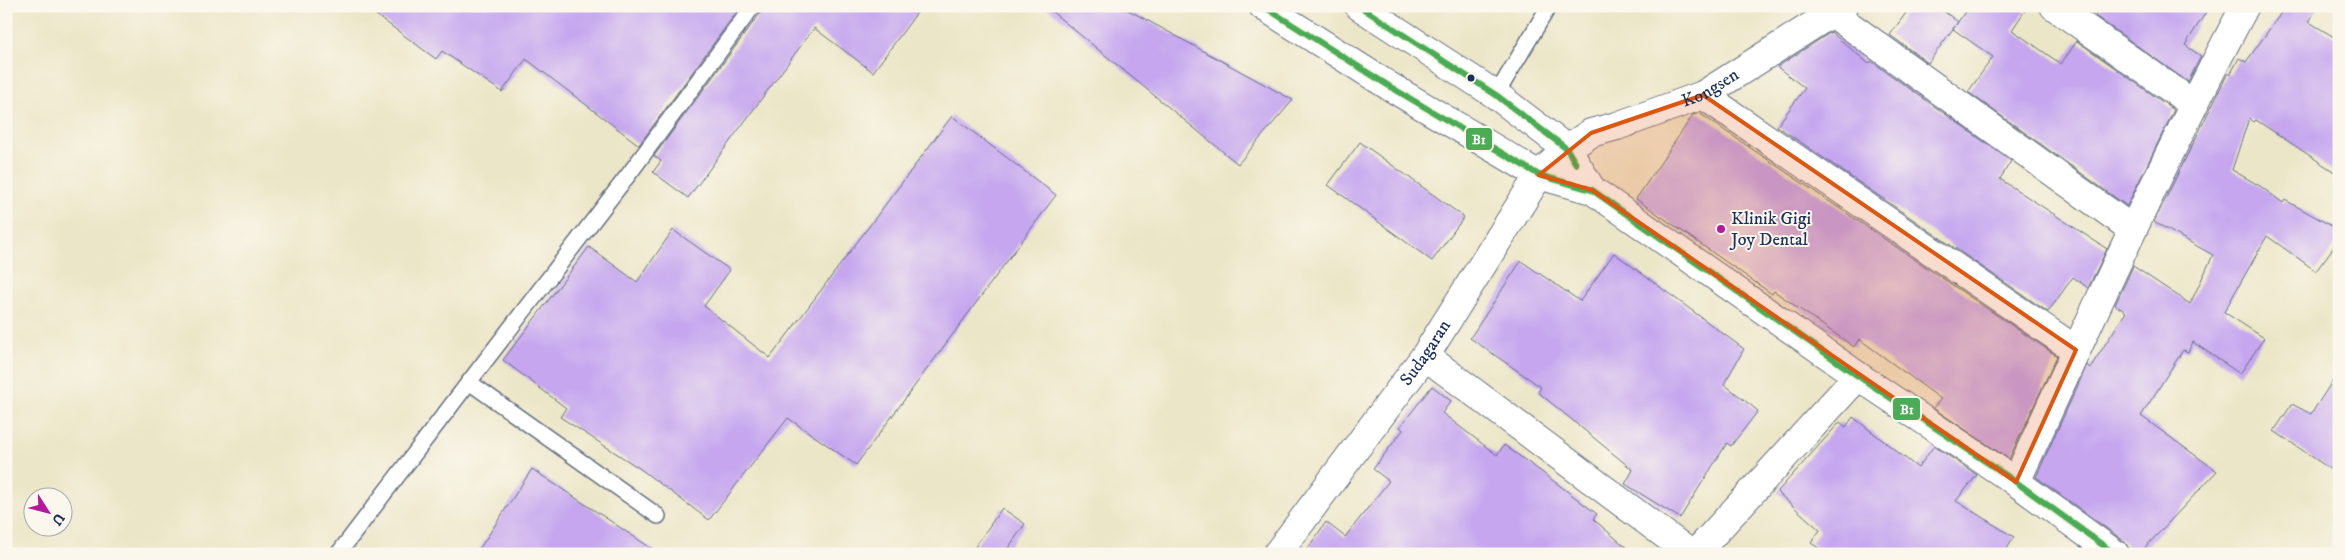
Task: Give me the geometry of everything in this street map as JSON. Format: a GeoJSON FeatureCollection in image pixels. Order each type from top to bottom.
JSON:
{"type":"FeatureCollection","features":[{"type":"Feature","properties":{"kind":"street"},"geometry":{"type":"LineString","coordinates":[[1263,6],[1389,86],[1539,175],[1592,190],[1858,376],[2016,482],[2115,554]]}},
{"type":"Feature","properties":{"kind":"street"},"geometry":{"type":"LineString","coordinates":[[1359,6],[1496,95],[1567,149],[1592,190]]}},
{"type":"Feature","properties":{"kind":"street"},"geometry":{"type":"LineString","coordinates":[[2054,6],[2193,104]]}},
{"type":"Feature","properties":{"kind":"street"},"geometry":{"type":"LineString","coordinates":[[2016,482],[2132,229],[2193,104],[2245,6]]}},
{"type":"Feature","properties":{"kind":"street"},"geometry":{"type":"LineString","coordinates":[[1837,10],[2132,229]]}},
{"type":"Feature","properties":{"kind":"street","name":"Kongsen"},"geometry":{"type":"LineString","coordinates":[[1567,149],[1591,132],[1617,126],[1703,95],[1837,10]]}},
{"type":"Feature","properties":{"kind":"street"},"geometry":{"type":"LineString","coordinates":[[1703,95],[2076,350]]}},
{"type":"Feature","properties":{"kind":"street","name":"Sudagaran"},"geometry":{"type":"LineString","coordinates":[[1277,554],[1425,356],[1539,175],[1567,149]]}},
{"type":"Feature","properties":{"kind":"street"},"geometry":{"type":"LineString","coordinates":[[1425,356],[1693,554],[1858,376]]}},
{"type":"Feature","properties":{"kind":"lane"},"geometry":{"type":"LineString","coordinates":[[338,554],[632,170],[753,6]]}},
{"type":"Feature","properties":{"kind":"lane"},"geometry":{"type":"LineString","coordinates":[[1496,95],[1550,6]]}},
{"type":"Feature","properties":{"kind":"lane"},"geometry":{"type":"LineString","coordinates":[[469,382],[658,516]]}},
{"type":"Feature","properties":{"kind":"highlighted area"},"geometry":{"type":"Polygon","coordinates":[[[1703,95],[2076,350],[2016,482],[1592,190],[1539,175],[1591,133],[1703,95]]]}},
{"type":"Feature","properties":{"kind":"building"},"geometry":{"type":"Polygon","coordinates":[[[364,6],[741,6],[639,145],[526,59],[502,92],[442,51],[436,59],[364,6]]]}},
{"type":"Feature","properties":{"kind":"building"},"geometry":{"type":"Polygon","coordinates":[[[762,6],[922,6],[873,72],[814,28],[688,198],[653,172],[661,161],[654,156],[761,12],[762,6]]]}},
{"type":"Feature","properties":{"kind":"building"},"geometry":{"type":"Polygon","coordinates":[[[1045,6],[1121,6],[1293,100],[1238,164],[1045,6]]]}},
{"type":"Feature","properties":{"kind":"building"},"geometry":{"type":"Polygon","coordinates":[[[1911,6],[1937,6],[1958,22],[1928,63],[1890,35],[1911,6]]]}},
{"type":"Feature","properties":{"kind":"building"},"geometry":{"type":"Polygon","coordinates":[[[1969,6],[2028,6],[2012,30],[2061,64],[2077,41],[2174,110],[2127,206],[1968,92],[1993,57],[1953,29],[1969,6]]]}},
{"type":"Feature","properties":{"kind":"building"},"geometry":{"type":"Polygon","coordinates":[[[2102,6],[2210,6],[2185,45],[2201,56],[2188,82],[2095,16],[2102,6]]]}},
{"type":"Feature","properties":{"kind":"building"},"geometry":{"type":"Polygon","coordinates":[[[2286,6],[2318,6],[2309,22],[2339,40],[2339,175],[2256,120],[2254,122],[2249,118],[2232,170],[2260,186],[2283,203],[2285,200],[2339,230],[2339,240],[2316,271],[2267,236],[2224,312],[2264,338],[2240,374],[2193,342],[2188,352],[2183,350],[2141,416],[2217,471],[2139,554],[2130,550],[2124,541],[2036,477],[2087,365],[2090,368],[2126,312],[2115,305],[2133,266],[2190,304],[2213,255],[2154,222],[2228,73],[2230,75],[2239,58],[2246,62],[2286,6]]]}},
{"type":"Feature","properties":{"kind":"building"},"geometry":{"type":"Polygon","coordinates":[[[1831,32],[1869,64],[1871,61],[2011,161],[2000,179],[2107,249],[2088,288],[2073,277],[2048,312],[1777,126],[1805,88],[1777,67],[1831,32]]]}},
{"type":"Feature","properties":{"kind":"building"},"geometry":{"type":"Polygon","coordinates":[[[1699,113],[2057,356],[2009,459],[1933,408],[1941,399],[1859,339],[1854,347],[1774,291],[1772,294],[1636,199],[1693,115],[1699,113]]]}},
{"type":"Feature","properties":{"kind":"building"},"geometry":{"type":"Polygon","coordinates":[[[952,116],[1056,195],[856,465],[788,418],[709,520],[639,468],[560,417],[566,408],[503,360],[589,247],[637,282],[673,230],[730,270],[704,306],[770,358],[952,116]]]}},
{"type":"Feature","properties":{"kind":"building"},"geometry":{"type":"Polygon","coordinates":[[[1360,142],[1464,217],[1432,261],[1328,185],[1360,142]]]}},
{"type":"Feature","properties":{"kind":"building"},"geometry":{"type":"Polygon","coordinates":[[[1614,253],[1744,349],[1724,384],[1758,411],[1731,446],[1727,443],[1680,518],[1625,484],[1633,470],[1538,392],[1541,387],[1470,338],[1521,261],[1580,301],[1614,253]]]}},
{"type":"Feature","properties":{"kind":"building"},"geometry":{"type":"Polygon","coordinates":[[[2339,371],[2339,475],[2274,431],[2292,404],[2311,414],[2339,371]]]}},
{"type":"Feature","properties":{"kind":"building"},"geometry":{"type":"Polygon","coordinates":[[[1432,386],[1451,401],[1442,413],[1497,455],[1504,445],[1543,473],[1597,514],[1593,519],[1634,554],[1304,554],[1326,522],[1345,537],[1389,481],[1373,469],[1403,430],[1400,427],[1432,386]]]}},
{"type":"Feature","properties":{"kind":"building"},"geometry":{"type":"Polygon","coordinates":[[[1853,417],[1918,468],[1934,446],[1977,475],[1956,501],[2014,537],[2004,554],[1828,554],[1811,543],[1820,530],[1777,492],[1840,422],[1846,427],[1853,417]]]}},
{"type":"Feature","properties":{"kind":"building"},"geometry":{"type":"Polygon","coordinates":[[[532,469],[660,554],[476,554],[532,469]]]}},
{"type":"Feature","properties":{"kind":"building"},"geometry":{"type":"Polygon","coordinates":[[[1002,508],[1025,524],[1004,554],[970,554],[1002,508]]]}},
{"type":"Feature","properties":{"kind":"transit line","name":"B1"},"geometry":{"type":"LineString","coordinates":[[1263,6],[1389,86],[1539,175],[1592,190],[1858,376],[2016,482],[2115,554]]}},
{"type":"Feature","properties":{"kind":"transit line","name":"B1"},"geometry":{"type":"LineString","coordinates":[[1359,6],[1496,95],[1567,149],[1576,164]]}},
{"type":"Feature","properties":{"kind":"place","name":"Klinik Gigi Joy Dental"},"geometry":{"type":"Point","coordinates":[1721,229]}}]}
